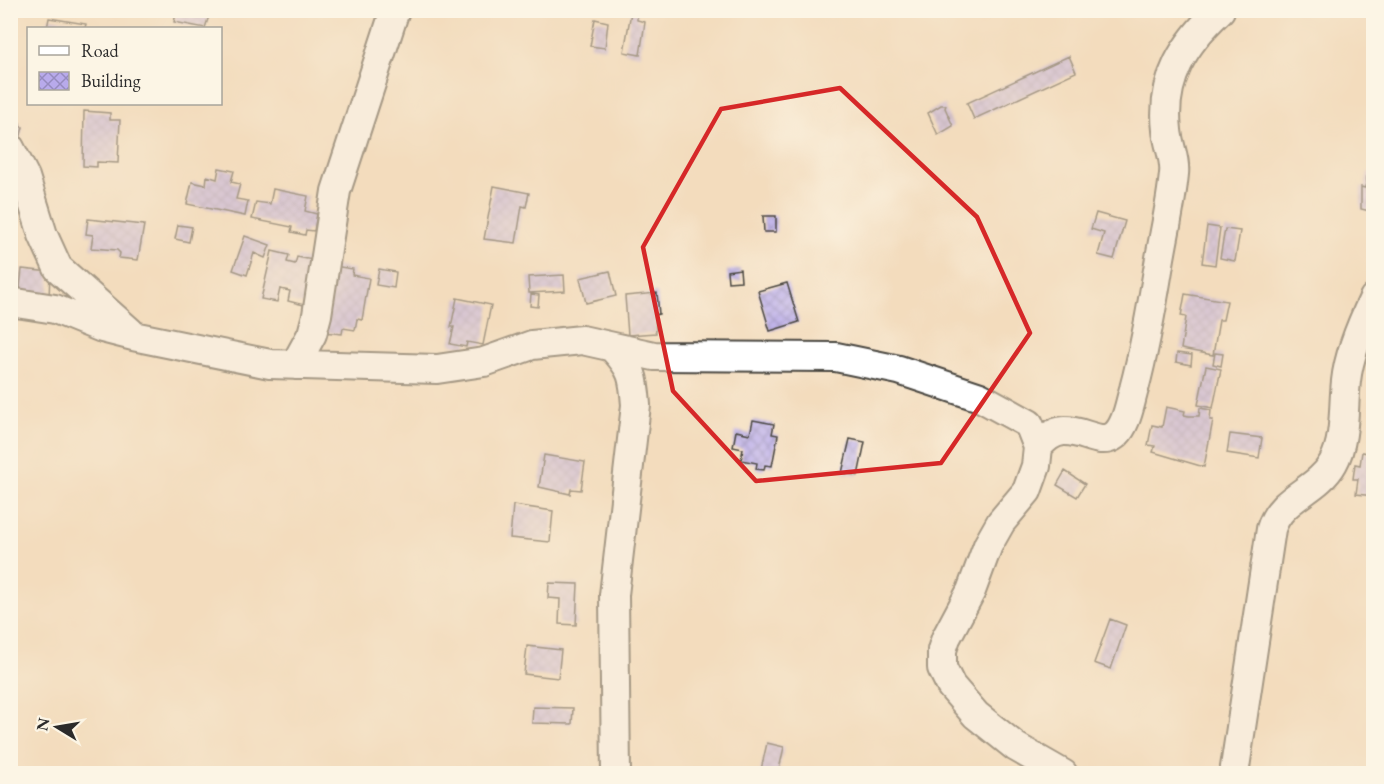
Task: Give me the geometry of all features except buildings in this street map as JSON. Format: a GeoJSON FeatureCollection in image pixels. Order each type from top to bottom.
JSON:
{"type":"FeatureCollection","features":[{"type":"Feature","properties":{"kind":"street"},"geometry":{"type":"LineString","coordinates":[[296,365],[312,334],[317,315],[336,192],[395,10]]}},
{"type":"Feature","properties":{"kind":"street"},"geometry":{"type":"LineString","coordinates":[[1038,447],[1051,434],[1066,429],[1108,440],[1115,435],[1125,420],[1148,335],[1174,176],[1165,112],[1168,85],[1178,62],[1220,10]]}},
{"type":"Feature","properties":{"kind":"street"},"geometry":{"type":"LineString","coordinates":[[10,148],[25,177],[43,235],[58,268],[136,337]]}},
{"type":"Feature","properties":{"kind":"street"},"geometry":{"type":"LineString","coordinates":[[1234,774],[1271,529],[1280,508],[1321,478],[1333,464],[1339,449],[1348,373],[1374,298]]}},
{"type":"Feature","properties":{"kind":"street"},"geometry":{"type":"LineString","coordinates":[[10,302],[55,309],[102,328],[250,361],[296,365],[436,369],[484,362],[532,345],[582,340],[654,356],[836,357],[866,362],[980,397],[1029,424],[1038,447],[1033,480],[988,545],[971,591],[946,638],[941,660],[951,686],[976,715],[1016,747],[1063,774]]}},
{"type":"Feature","properties":{"kind":"street"},"geometry":{"type":"LineString","coordinates":[[613,348],[626,362],[634,377],[636,405],[614,595],[616,774]]}},
{"type":"Feature","properties":{"kind":"highlighted area"},"geometry":{"type":"Polygon","coordinates":[[[840,88],[977,217],[1030,333],[941,463],[756,481],[673,391],[643,247],[721,109],[840,88]]]}}]}
